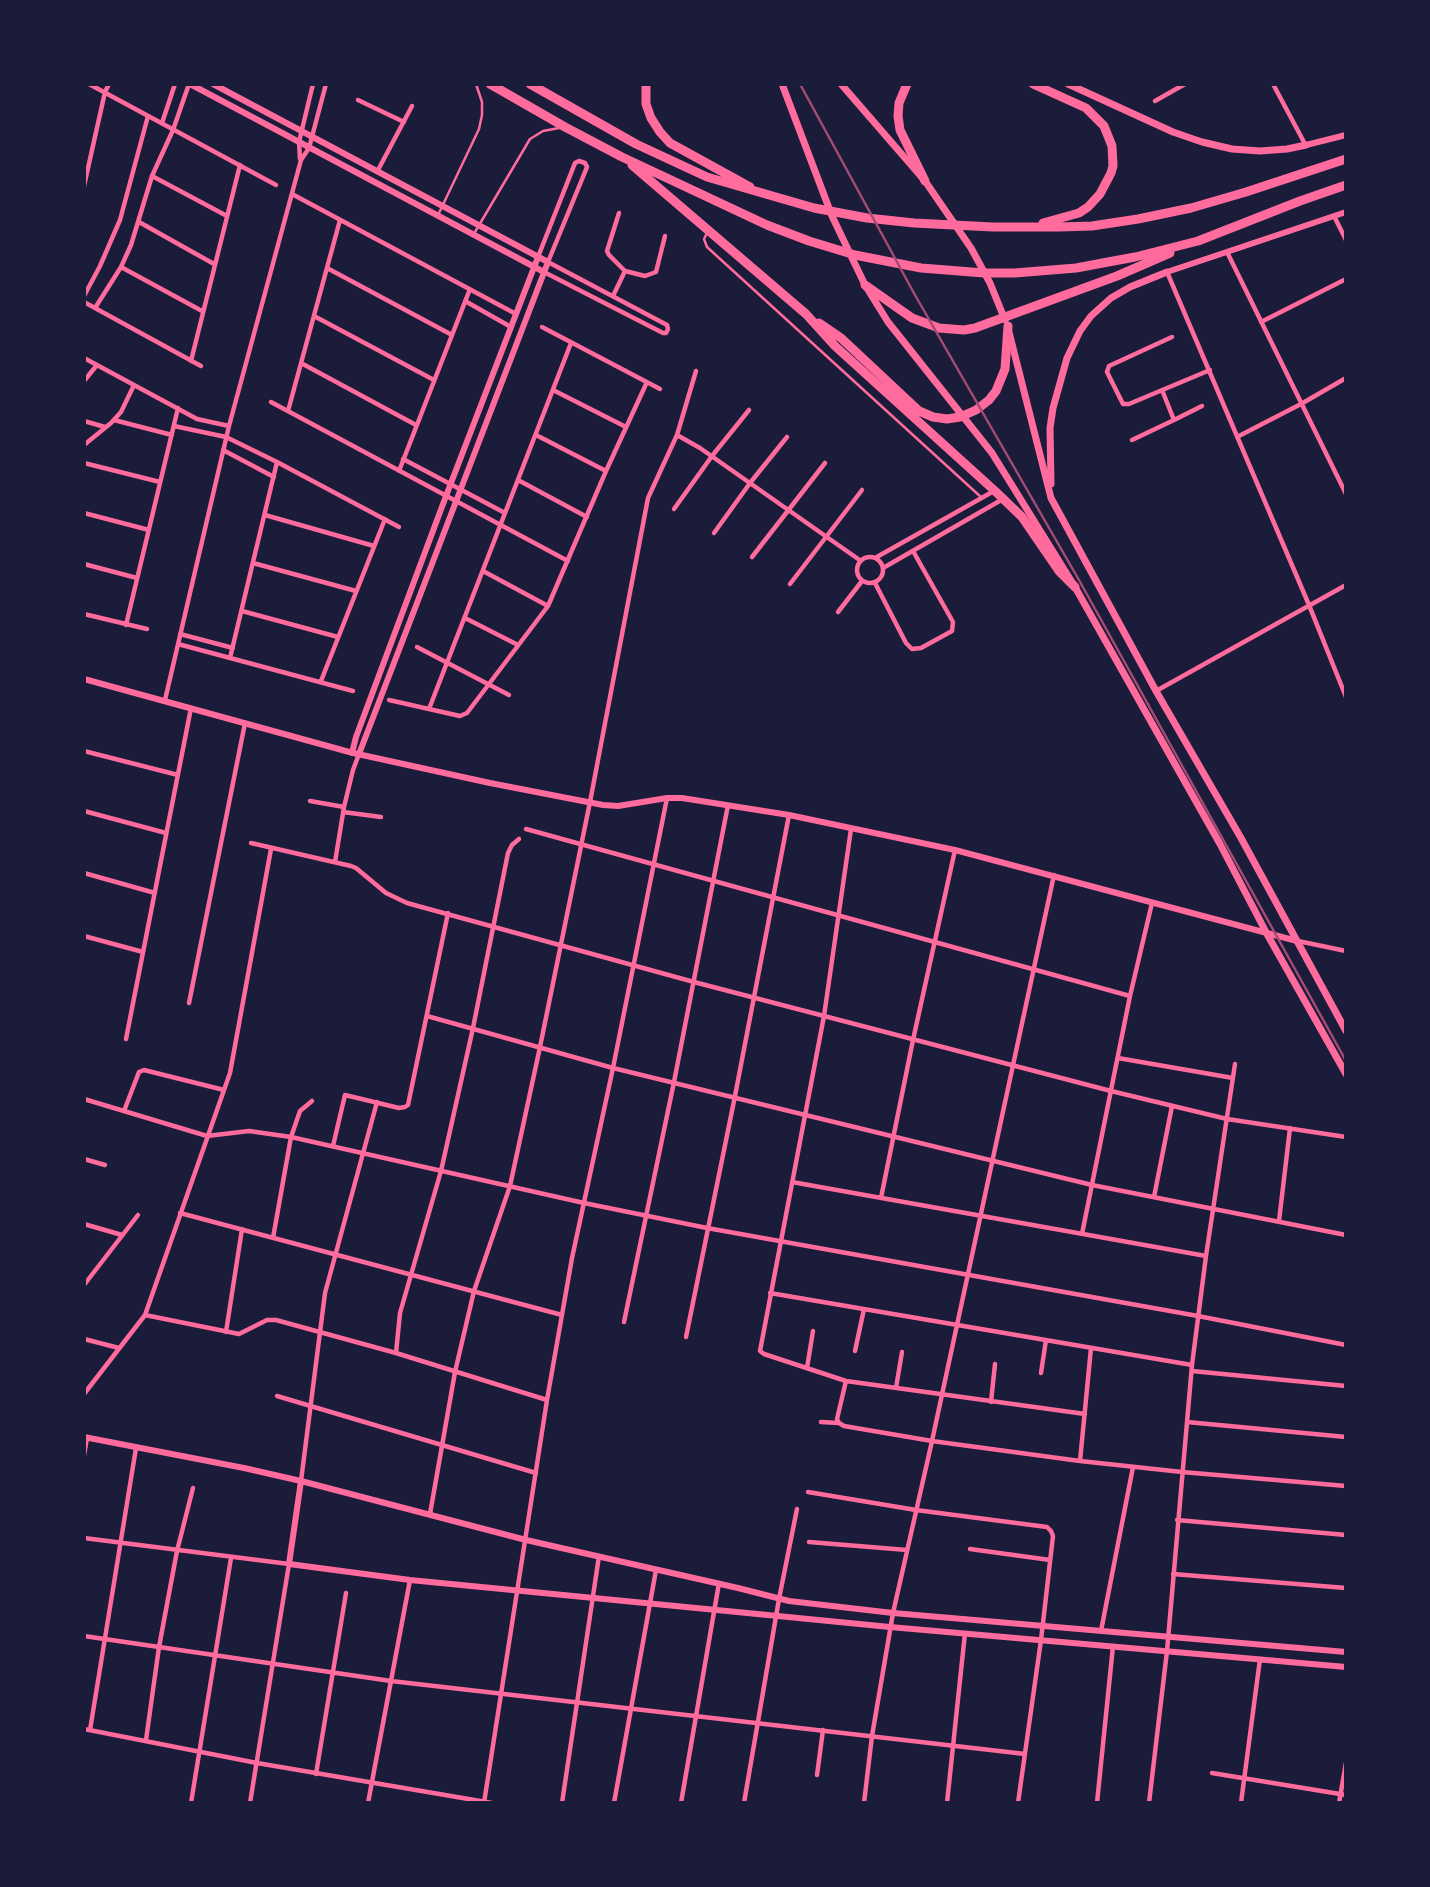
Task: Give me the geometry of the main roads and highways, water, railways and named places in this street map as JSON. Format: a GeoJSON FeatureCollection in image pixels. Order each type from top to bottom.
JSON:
{"type":"FeatureCollection","features":[{"type":"Feature","properties":{"kind":"highway"},"geometry":{"type":"LineString","coordinates":[[490,84],[622,157],[767,225],[809,241],[894,264],[947,271],[1015,273],[1076,268],[1198,241]]}},
{"type":"Feature","properties":{"kind":"highway"},"geometry":{"type":"LineString","coordinates":[[530,84],[669,161],[707,177],[814,208],[914,223],[993,227],[1091,226],[1177,211],[1246,192],[1346,159]]}},
{"type":"Feature","properties":{"kind":"highway"},"geometry":{"type":"LineString","coordinates":[[646,84],[646,104],[651,118],[670,143],[764,195]]}},
{"type":"Feature","properties":{"kind":"highway"},"geometry":{"type":"LineString","coordinates":[[907,84],[899,103],[900,130],[925,181]]}},
{"type":"Feature","properties":{"kind":"highway"},"geometry":{"type":"LineString","coordinates":[[1023,227],[1061,219],[1083,210],[1100,194],[1109,180],[1113,166],[1110,138],[1099,120],[1086,108],[1033,84]]}},
{"type":"Feature","properties":{"kind":"highway"},"geometry":{"type":"LineString","coordinates":[[622,157],[806,314],[841,338],[919,411],[933,417],[960,417],[989,400],[1005,369],[1008,326]]}},
{"type":"Feature","properties":{"kind":"highway"},"geometry":{"type":"LineString","coordinates":[[864,285],[912,318],[929,325],[953,330],[975,328],[1117,276],[1300,201],[1346,186]]}},
{"type":"Feature","properties":{"kind":"highway"},"geometry":{"type":"LineString","coordinates":[[806,314],[835,346],[1022,517],[1059,571],[1075,587]]}},
{"type":"Feature","properties":{"kind":"main road"},"geometry":{"type":"LineString","coordinates":[[782,84],[832,216],[864,285],[888,322],[992,453],[1075,587],[1346,1074]]}},
{"type":"Feature","properties":{"kind":"main road"},"geometry":{"type":"LineString","coordinates":[[841,84],[925,181],[971,248],[990,283],[1008,326],[1051,498],[1345,1027]]}},
{"type":"Feature","properties":{"kind":"main road"},"geometry":{"type":"LineString","coordinates":[[1073,85],[1173,132],[1202,142],[1232,149],[1260,150],[1306,145]]}},
{"type":"Feature","properties":{"kind":"main road"},"geometry":{"type":"LineString","coordinates":[[1051,498],[1049,453],[1053,408],[1067,358],[1080,331],[1091,316],[1111,298],[1167,272]]}},
{"type":"Feature","properties":{"kind":"railway"},"geometry":{"type":"LineString","coordinates":[[800,84],[915,295],[1079,580],[1346,1061]]}}]}
